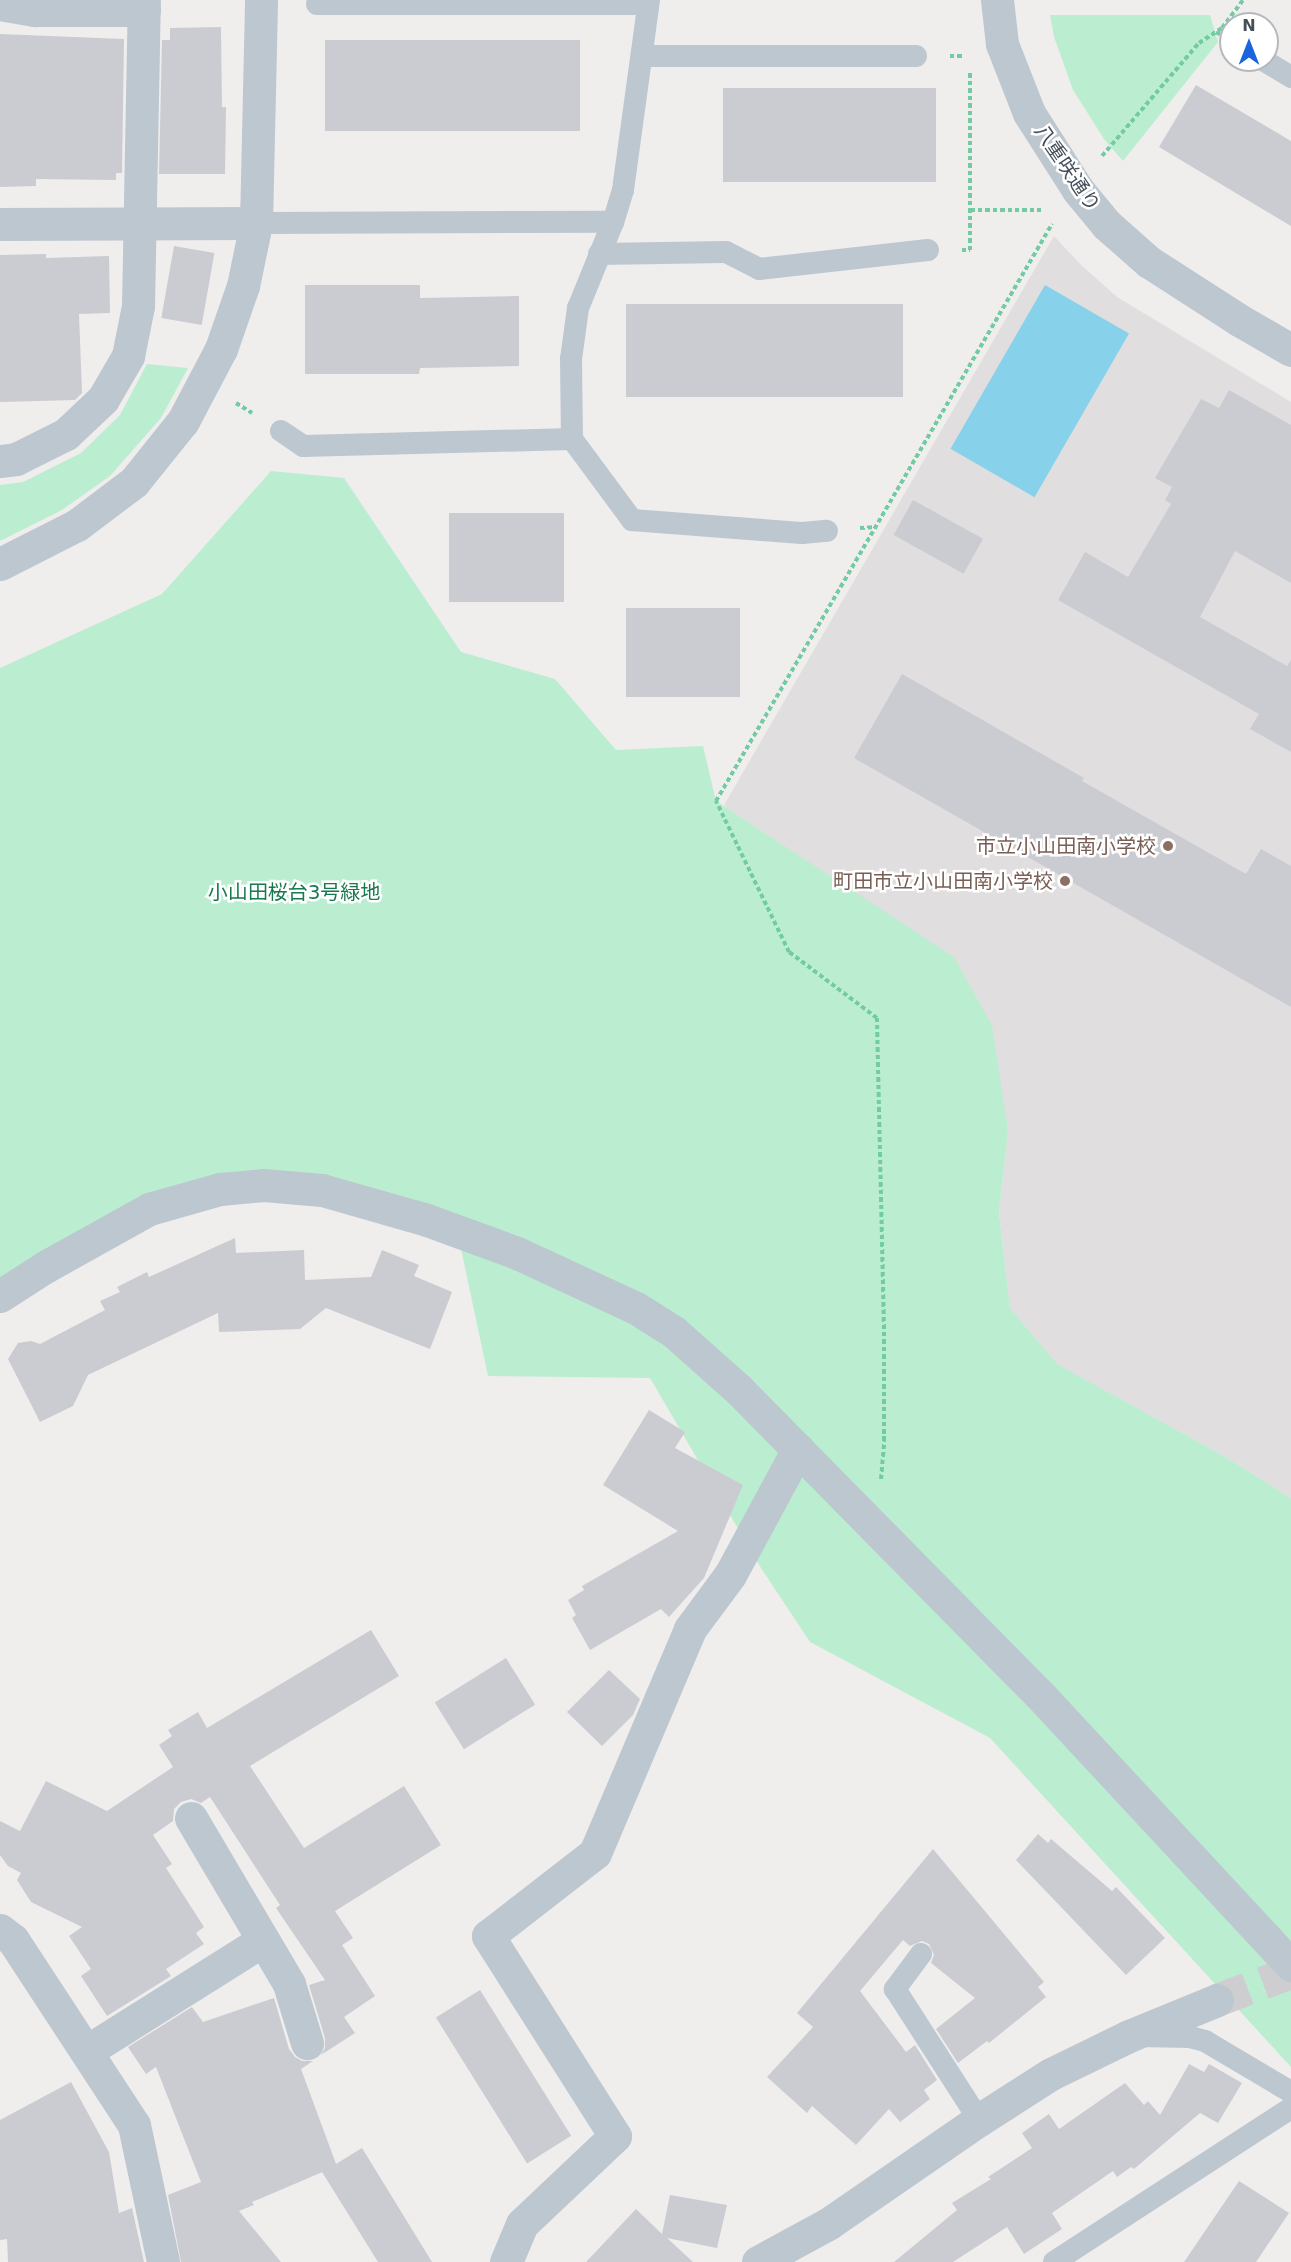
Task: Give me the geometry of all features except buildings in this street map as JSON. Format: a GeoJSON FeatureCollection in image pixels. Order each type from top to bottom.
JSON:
{"type":"FeatureCollection","features":[{"type":"Feature","properties":{"kind":"street"},"geometry":{"type":"LineString","coordinates":[[0,564],[77,525],[134,482],[183,421],[221,349],[243,286],[256,223],[261,0]]}},
{"type":"Feature","properties":{"kind":"street","name":"八重咲通り"},"geometry":{"type":"LineString","coordinates":[[997,0],[1002,44],[1029,112],[1078,190],[1107,225],[1149,262],[1239,321],[1291,350]]}},
{"type":"Feature","properties":{"kind":"street"},"geometry":{"type":"LineString","coordinates":[[0,4],[35,10],[144,5],[138,306],[128,356],[103,399],[66,434],[16,459],[0,461]]}},
{"type":"Feature","properties":{"kind":"street"},"geometry":{"type":"LineString","coordinates":[[0,225],[256,223]]}},
{"type":"Feature","properties":{"kind":"street"},"geometry":{"type":"LineString","coordinates":[[0,1296],[45,1266],[159,1206],[231,1188],[264,1185],[322,1190],[426,1221],[517,1253],[636,1308],[674,1332],[739,1390],[877,1528],[1039,1694],[1291,1965]]}},
{"type":"Feature","properties":{"kind":"street"},"geometry":{"type":"LineString","coordinates":[[506,2262],[522,2224],[615,2136],[488,1936],[595,1853],[690,1629],[730,1575],[798,1449]]}},
{"type":"Feature","properties":{"kind":"street"},"geometry":{"type":"LineString","coordinates":[[191,1818],[289,1984],[307,2043]]}},
{"type":"Feature","properties":{"kind":"street"},"geometry":{"type":"LineString","coordinates":[[0,1930],[13,1940],[134,2125],[163,2262]]}},
{"type":"Feature","properties":{"kind":"street"},"geometry":{"type":"LineString","coordinates":[[87,2051],[263,1940]]}},
{"type":"Feature","properties":{"kind":"street"},"geometry":{"type":"LineString","coordinates":[[758,2262],[828,2224],[979,2120],[1051,2074],[1129,2036],[1217,2000]]}},
{"type":"Feature","properties":{"kind":"lane"},"geometry":{"type":"LineString","coordinates":[[317,4],[648,2],[643,56],[623,190],[613,222],[578,308],[571,359],[572,439],[632,520],[802,533],[827,531]]}},
{"type":"Feature","properties":{"kind":"lane"},"geometry":{"type":"LineString","coordinates":[[643,56],[916,56]]}},
{"type":"Feature","properties":{"kind":"lane"},"geometry":{"type":"LineString","coordinates":[[256,223],[613,222]]}},
{"type":"Feature","properties":{"kind":"lane"},"geometry":{"type":"LineString","coordinates":[[599,254],[726,252],[759,269],[928,250]]}},
{"type":"Feature","properties":{"kind":"lane"},"geometry":{"type":"LineString","coordinates":[[281,431],[303,446],[572,439]]}},
{"type":"Feature","properties":{"kind":"lane"},"geometry":{"type":"LineString","coordinates":[[921,1954],[896,1989],[979,2120]]}},
{"type":"Feature","properties":{"kind":"lane"},"geometry":{"type":"LineString","coordinates":[[1129,2036],[1190,2037],[1204,2041],[1291,2092]]}},
{"type":"Feature","properties":{"kind":"lane"},"geometry":{"type":"LineString","coordinates":[[1054,2262],[1291,2108]]}},
{"type":"Feature","properties":{"kind":"path"},"geometry":{"type":"LineString","coordinates":[[1102,156],[1199,43],[1222,28],[1243,0]]}},
{"type":"Feature","properties":{"kind":"path"},"geometry":{"type":"LineString","coordinates":[[928,250],[969,250],[969,72]]}},
{"type":"Feature","properties":{"kind":"path"},"geometry":{"type":"LineString","coordinates":[[969,210],[1041,210]]}},
{"type":"Feature","properties":{"kind":"path"},"geometry":{"type":"LineString","coordinates":[[877,1528],[884,1441],[884,1329],[877,1018],[789,952],[716,801],[1052,224]]}},
{"type":"Feature","properties":{"kind":"path"},"geometry":{"type":"LineString","coordinates":[[855,528],[877,527]]}},
{"type":"Feature","properties":{"kind":"shaded area","name":"町田市立小山田南小学校"},"geometry":{"type":"Polygon","coordinates":[[[1054,236],[1080,264],[1117,297],[1291,402],[1291,1498],[1224,1456],[1056,1364],[1010,1308],[999,1213],[1008,1131],[724,805],[1054,236]]]}},
{"type":"Feature","properties":{"kind":"green space"},"geometry":{"type":"Polygon","coordinates":[[[1050,15],[1210,15],[1218,42],[1123,161],[1104,139],[1073,90],[1054,37],[1050,15]]]}},
{"type":"Feature","properties":{"kind":"green space"},"geometry":{"type":"Polygon","coordinates":[[[147,364],[188,368],[161,418],[110,476],[62,510],[0,541],[0,485],[23,482],[81,453],[120,415],[147,364]]]}},
{"type":"Feature","properties":{"kind":"green space","name":"小山田桜台3号緑地"},"geometry":{"type":"Polygon","coordinates":[[[271,471],[344,478],[461,652],[555,679],[616,750],[703,746],[716,801],[954,957],[992,1025],[1008,1131],[999,1213],[1010,1308],[1057,1364],[1224,1456],[1291,1498],[1291,2067],[990,1738],[810,1642],[761,1568],[650,1378],[488,1376],[457,1230],[220,1189],[0,1296],[0,668],[162,594],[271,471]]]}},
{"type":"Feature","properties":{"kind":"water"},"geometry":{"type":"Polygon","coordinates":[[[1045,285],[1129,334],[1035,497],[950,449],[1045,285]]]}},
{"type":"Feature","properties":{"kind":"tunnel"},"geometry":{"type":"LineString","coordinates":[[1217,2000],[1291,1972]]}},
{"type":"Feature","properties":{"kind":"place","name":"市立小山田南小学校"},"geometry":{"type":"Point","coordinates":[1168,846]}},
{"type":"Feature","properties":{"kind":"place","name":"町田市立小山田南小学校"},"geometry":{"type":"Point","coordinates":[1065,881]}}]}
